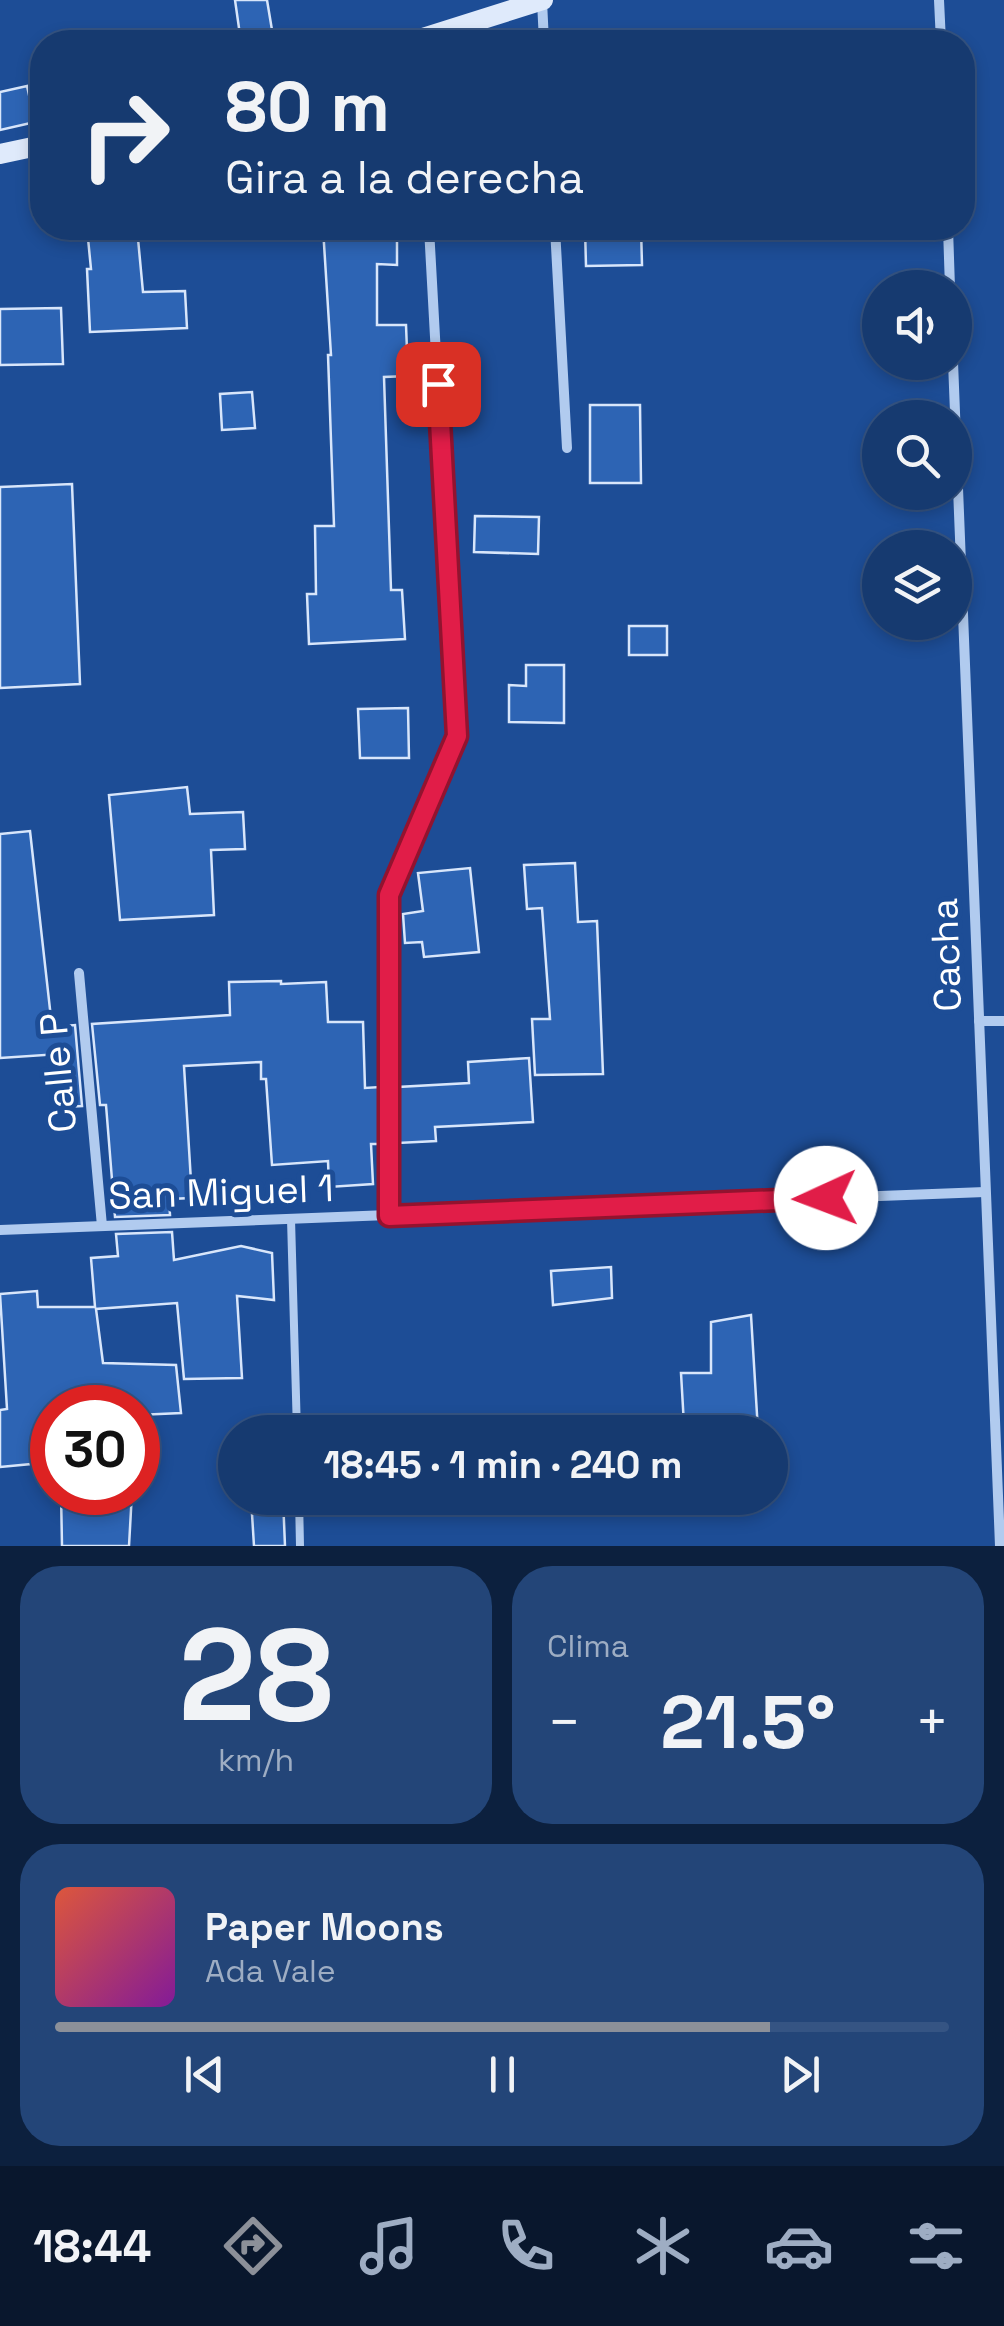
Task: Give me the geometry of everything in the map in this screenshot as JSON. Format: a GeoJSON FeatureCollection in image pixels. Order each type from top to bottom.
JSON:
{"type":"FeatureCollection","features":[{"type":"Feature","properties":{"kind":"street"},"geometry":{"type":"LineString","coordinates":[[452,30],[542,0],[543,30]]}},
{"type":"Feature","properties":{"kind":"street"},"geometry":{"type":"LineString","coordinates":[[939,0],[940,30]]}},
{"type":"Feature","properties":{"kind":"street"},"geometry":{"type":"LineString","coordinates":[[0,154],[30,148]]}},
{"type":"Feature","properties":{"kind":"street"},"geometry":{"type":"LineString","coordinates":[[389,1216],[389,895],[457,736],[430,240]]}},
{"type":"Feature","properties":{"kind":"street"},"geometry":{"type":"LineString","coordinates":[[556,240],[567,448]]}},
{"type":"Feature","properties":{"kind":"street"},"geometry":{"type":"LineString","coordinates":[[948,240],[949,270]]}},
{"type":"Feature","properties":{"kind":"street","name":"Cacha"},"geometry":{"type":"LineString","coordinates":[[954,380],[1000,1546]]}},
{"type":"Feature","properties":{"kind":"street","name":"Calle P"},"geometry":{"type":"LineString","coordinates":[[79,973],[102,1226]]}},
{"type":"Feature","properties":{"kind":"street"},"geometry":{"type":"LineString","coordinates":[[978,1021],[1004,1021]]}},
{"type":"Feature","properties":{"kind":"street","name":"San Miguel 1"},"geometry":{"type":"LineString","coordinates":[[0,1230],[985,1192]]}},
{"type":"Feature","properties":{"kind":"lane"},"geometry":{"type":"LineString","coordinates":[[291,1220],[297,1415]]}},
{"type":"Feature","properties":{"kind":"lane"},"geometry":{"type":"LineString","coordinates":[[299,1515],[300,1546]]}},
{"type":"Feature","properties":{"kind":"building"},"geometry":{"type":"Polygon","coordinates":[[[235,0],[267,0],[272,30],[239,30],[235,0]]]}},
{"type":"Feature","properties":{"kind":"building"},"geometry":{"type":"Polygon","coordinates":[[[27,86],[30,123],[0,130],[0,92],[27,86]]]}},
{"type":"Feature","properties":{"kind":"building"},"geometry":{"type":"Polygon","coordinates":[[[88,240],[138,240],[143,292],[185,291],[187,328],[90,332],[87,269],[91,269],[88,240]]]}},
{"type":"Feature","properties":{"kind":"building"},"geometry":{"type":"Polygon","coordinates":[[[324,240],[397,240],[397,265],[377,264],[377,325],[406,325],[408,376],[384,377],[391,590],[402,590],[405,639],[309,644],[307,594],[316,594],[315,526],[334,526],[331,355],[324,240]]]}},
{"type":"Feature","properties":{"kind":"building"},"geometry":{"type":"Polygon","coordinates":[[[585,240],[641,240],[642,265],[586,266],[585,240]]]}},
{"type":"Feature","properties":{"kind":"building"},"geometry":{"type":"Polygon","coordinates":[[[61,308],[63,364],[0,365],[0,309],[61,308]]]}},
{"type":"Feature","properties":{"kind":"building"},"geometry":{"type":"Polygon","coordinates":[[[252,392],[255,428],[222,430],[220,394],[252,392]]]}},
{"type":"Feature","properties":{"kind":"building"},"geometry":{"type":"Polygon","coordinates":[[[590,405],[640,405],[641,483],[590,483],[590,405]]]}},
{"type":"Feature","properties":{"kind":"building"},"geometry":{"type":"Polygon","coordinates":[[[72,484],[80,684],[0,688],[0,487],[72,484]]]}},
{"type":"Feature","properties":{"kind":"building"},"geometry":{"type":"Polygon","coordinates":[[[475,516],[539,517],[538,554],[474,552],[475,516]]]}},
{"type":"Feature","properties":{"kind":"building"},"geometry":{"type":"Polygon","coordinates":[[[629,626],[667,626],[667,655],[629,655],[629,626]]]}},
{"type":"Feature","properties":{"kind":"building"},"geometry":{"type":"Polygon","coordinates":[[[526,665],[564,665],[564,723],[509,722],[509,685],[526,686],[526,665]]]}},
{"type":"Feature","properties":{"kind":"building"},"geometry":{"type":"Polygon","coordinates":[[[408,708],[409,758],[360,758],[358,709],[408,708]]]}},
{"type":"Feature","properties":{"kind":"building"},"geometry":{"type":"Polygon","coordinates":[[[187,787],[190,814],[243,812],[245,849],[211,850],[214,915],[120,920],[109,795],[187,787]]]}},
{"type":"Feature","properties":{"kind":"building"},"geometry":{"type":"Polygon","coordinates":[[[30,831],[52,1027],[75,1025],[82,1106],[63,1107],[59,1054],[0,1058],[0,834],[30,831]]]}},
{"type":"Feature","properties":{"kind":"building"},"geometry":{"type":"Polygon","coordinates":[[[575,863],[578,922],[597,921],[603,1074],[535,1075],[532,1019],[550,1019],[542,908],[527,909],[524,865],[575,863]]]}},
{"type":"Feature","properties":{"kind":"building"},"geometry":{"type":"Polygon","coordinates":[[[470,868],[479,952],[424,957],[422,942],[405,943],[403,914],[423,911],[418,873],[470,868]]]}},
{"type":"Feature","properties":{"kind":"building"},"geometry":{"type":"Polygon","coordinates":[[[229,982],[326,982],[328,1022],[363,1022],[365,1088],[380,1087],[380,1144],[371,1144],[373,1184],[329,1187],[328,1161],[272,1165],[266,1079],[261,1079],[261,1062],[184,1066],[192,1198],[169,1199],[170,1215],[115,1217],[106,1105],[100,1105],[92,1024],[230,1015],[229,982]]]}},
{"type":"Feature","properties":{"kind":"building"},"geometry":{"type":"Polygon","coordinates":[[[529,1058],[533,1122],[435,1127],[436,1141],[398,1143],[398,1087],[469,1083],[468,1062],[529,1058]]]}},
{"type":"Feature","properties":{"kind":"building"},"geometry":{"type":"Polygon","coordinates":[[[172,1232],[174,1260],[241,1246],[272,1253],[274,1300],[237,1296],[242,1378],[184,1379],[177,1303],[96,1309],[103,1363],[176,1365],[181,1413],[160,1414],[160,1385],[30,1385],[30,1464],[0,1467],[0,1410],[7,1409],[0,1294],[37,1291],[38,1307],[95,1307],[91,1258],[118,1256],[116,1234],[172,1232]]]}},
{"type":"Feature","properties":{"kind":"building"},"geometry":{"type":"Polygon","coordinates":[[[611,1267],[612,1298],[553,1305],[551,1271],[611,1267]]]}},
{"type":"Feature","properties":{"kind":"building"},"geometry":{"type":"Polygon","coordinates":[[[751,1315],[757,1415],[683,1415],[681,1373],[711,1373],[711,1322],[751,1315]]]}},
{"type":"Feature","properties":{"kind":"building"},"geometry":{"type":"Polygon","coordinates":[[[61,1515],[131,1515],[129,1546],[62,1546],[61,1515]]]}},
{"type":"Feature","properties":{"kind":"building"},"geometry":{"type":"Polygon","coordinates":[[[252,1515],[284,1515],[285,1546],[254,1546],[252,1515]]]}},
{"type":"Feature","properties":{"kind":"route"},"geometry":{"type":"LineString","coordinates":[[438,384],[457,736],[389,895],[389,1216],[826,1198]]}}]}
